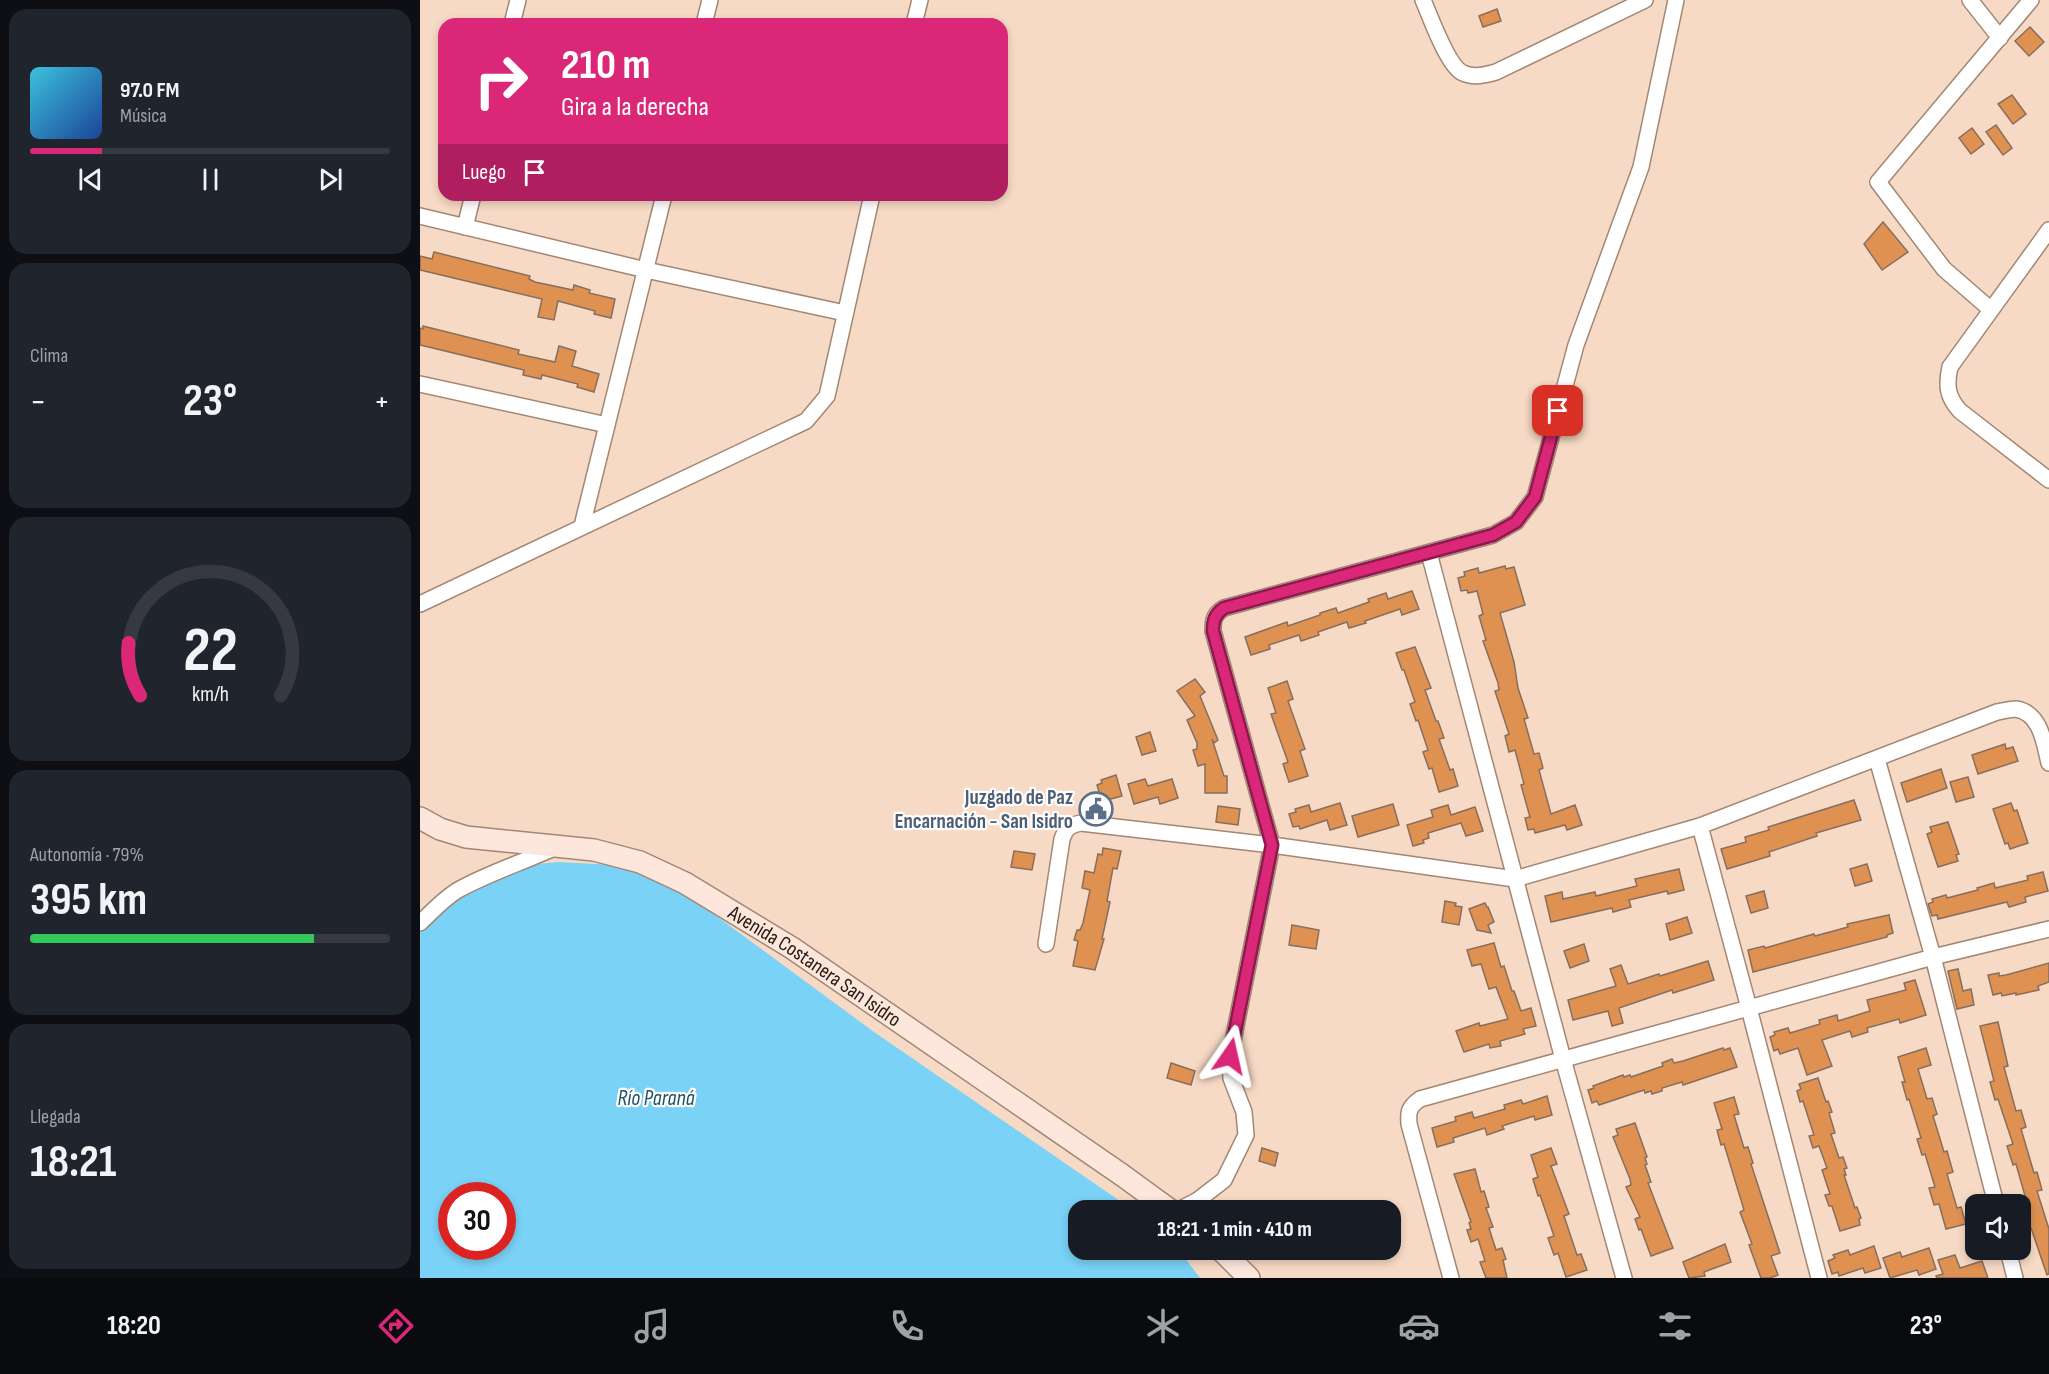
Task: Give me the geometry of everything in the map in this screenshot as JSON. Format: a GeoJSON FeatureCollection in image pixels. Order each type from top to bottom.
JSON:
{"type":"FeatureCollection","features":[{"type":"Feature","properties":{"kind":"main road","name":"Avenida Costanera San Isidro"},"geometry":{"type":"LineString","coordinates":[[420,818],[440,829],[466,837],[594,850],[640,862],[685,883],[792,948],[1156,1200]]}},
{"type":"Feature","properties":{"kind":"main road"},"geometry":{"type":"LineString","coordinates":[[1233,1260],[1251,1275]]}},
{"type":"Feature","properties":{"kind":"street"},"geometry":{"type":"LineString","coordinates":[[514,18],[518,0]]}},
{"type":"Feature","properties":{"kind":"street"},"geometry":{"type":"LineString","coordinates":[[706,18],[710,0]]}},
{"type":"Feature","properties":{"kind":"street"},"geometry":{"type":"LineString","coordinates":[[916,18],[920,0]]}},
{"type":"Feature","properties":{"kind":"street"},"geometry":{"type":"LineString","coordinates":[[1423,0],[1452,64],[1462,73],[1479,76],[1496,72],[1645,0]]}},
{"type":"Feature","properties":{"kind":"street"},"geometry":{"type":"LineString","coordinates":[[1198,1200],[1224,1180],[1245,1135],[1244,1112],[1231,1078],[1230,1056],[1272,845],[1213,631],[1213,621],[1217,612],[1224,608],[1493,535],[1516,522],[1535,497],[1576,345],[1641,167],[1676,0]]}},
{"type":"Feature","properties":{"kind":"street"},"geometry":{"type":"LineString","coordinates":[[1970,0],[2000,38]]}},
{"type":"Feature","properties":{"kind":"street"},"geometry":{"type":"LineString","coordinates":[[1990,309],[1944,269],[1878,182],[2031,0]]}},
{"type":"Feature","properties":{"kind":"street"},"geometry":{"type":"LineString","coordinates":[[465,227],[472,201]]}},
{"type":"Feature","properties":{"kind":"street"},"geometry":{"type":"LineString","coordinates":[[582,526],[663,201]]}},
{"type":"Feature","properties":{"kind":"street"},"geometry":{"type":"LineString","coordinates":[[420,604],[806,421],[826,396],[871,201]]}},
{"type":"Feature","properties":{"kind":"street"},"geometry":{"type":"LineString","coordinates":[[420,216],[646,270],[845,313]]}},
{"type":"Feature","properties":{"kind":"street"},"geometry":{"type":"LineString","coordinates":[[2049,230],[1950,367],[1947,381],[1952,402],[1960,411],[2049,480]]}},
{"type":"Feature","properties":{"kind":"street"},"geometry":{"type":"LineString","coordinates":[[421,389],[607,425]]}},
{"type":"Feature","properties":{"kind":"street"},"geometry":{"type":"LineString","coordinates":[[1429,554],[1563,1059],[1624,1278]]}},
{"type":"Feature","properties":{"kind":"street"},"geometry":{"type":"LineString","coordinates":[[1046,944],[1062,839],[1065,830],[1081,823],[1272,845],[1515,879],[1700,826],[1997,712],[2015,709],[2027,713],[2036,721],[2044,731],[2049,763]]}},
{"type":"Feature","properties":{"kind":"street"},"geometry":{"type":"LineString","coordinates":[[1877,759],[1934,957],[1993,1194]]}},
{"type":"Feature","properties":{"kind":"street"},"geometry":{"type":"LineString","coordinates":[[1700,826],[1819,1278]]}},
{"type":"Feature","properties":{"kind":"street"},"geometry":{"type":"LineString","coordinates":[[420,922],[446,898],[460,889],[500,869],[533,858],[556,847]]}},
{"type":"Feature","properties":{"kind":"street"},"geometry":{"type":"LineString","coordinates":[[1451,1278],[1409,1124],[1408,1112],[1411,1105],[1420,1099],[1934,957],[2049,929]]}},
{"type":"Feature","properties":{"kind":"street"},"geometry":{"type":"LineString","coordinates":[[2010,1260],[2015,1278]]}},
{"type":"Feature","properties":{"kind":"water","name":"Río Paraná"},"geometry":{"type":"Polygon","coordinates":[[[558,862],[614,865],[643,872],[681,890],[874,1032],[1118,1200],[1068,1200],[1068,1260],[1186,1260],[1200,1278],[420,1278],[420,926],[472,888],[529,865],[558,862]]]}},
{"type":"Feature","properties":{"kind":"building"},"geometry":{"type":"Polygon","coordinates":[[[1497,9],[1501,21],[1483,27],[1479,16],[1497,9]]]}},
{"type":"Feature","properties":{"kind":"building"},"geometry":{"type":"Polygon","coordinates":[[[2030,27],[2044,42],[2029,56],[2015,41],[2030,27]]]}},
{"type":"Feature","properties":{"kind":"building"},"geometry":{"type":"Polygon","coordinates":[[[2012,95],[2026,114],[2013,124],[1998,104],[2012,95]]]}},
{"type":"Feature","properties":{"kind":"building"},"geometry":{"type":"Polygon","coordinates":[[[1996,125],[2012,148],[2003,155],[1986,132],[1996,125]]]}},
{"type":"Feature","properties":{"kind":"building"},"geometry":{"type":"Polygon","coordinates":[[[1972,128],[1984,144],[1971,154],[1959,138],[1972,128]]]}},
{"type":"Feature","properties":{"kind":"building"},"geometry":{"type":"Polygon","coordinates":[[[1883,222],[1908,252],[1882,270],[1864,244],[1883,222]]]}},
{"type":"Feature","properties":{"kind":"building"},"geometry":{"type":"Polygon","coordinates":[[[434,252],[530,276],[529,279],[535,282],[573,290],[574,285],[590,290],[589,293],[615,299],[611,318],[558,301],[554,320],[538,317],[542,299],[420,270],[420,256],[432,259],[434,252]]]}},
{"type":"Feature","properties":{"kind":"building"},"geometry":{"type":"Polygon","coordinates":[[[423,326],[519,350],[518,354],[555,362],[559,346],[576,351],[572,366],[599,374],[594,392],[577,387],[578,384],[542,375],[541,379],[523,375],[524,370],[420,345],[420,328],[423,329],[423,326]]]}},
{"type":"Feature","properties":{"kind":"building"},"geometry":{"type":"Polygon","coordinates":[[[1505,566],[1506,569],[1514,567],[1525,605],[1500,613],[1514,662],[1518,688],[1528,718],[1524,719],[1534,754],[1539,753],[1543,768],[1539,770],[1551,814],[1575,805],[1582,825],[1567,830],[1565,825],[1535,833],[1534,829],[1528,830],[1525,818],[1530,817],[1521,785],[1524,784],[1515,750],[1509,752],[1505,736],[1509,734],[1495,691],[1499,690],[1498,683],[1483,641],[1486,640],[1479,616],[1483,614],[1477,591],[1468,593],[1467,590],[1461,591],[1458,578],[1465,576],[1464,572],[1478,568],[1479,573],[1505,566]]]}},
{"type":"Feature","properties":{"kind":"building"},"geometry":{"type":"Polygon","coordinates":[[[1412,591],[1419,609],[1402,615],[1400,609],[1349,628],[1347,622],[1318,632],[1319,635],[1301,641],[1299,635],[1269,645],[1270,649],[1251,655],[1245,637],[1287,622],[1288,626],[1336,608],[1338,613],[1386,593],[1388,599],[1412,591]]]}},
{"type":"Feature","properties":{"kind":"building"},"geometry":{"type":"Polygon","coordinates":[[[1415,647],[1431,688],[1425,690],[1444,738],[1439,739],[1458,786],[1439,792],[1432,768],[1429,769],[1423,752],[1428,750],[1410,704],[1415,702],[1396,653],[1415,647]]]}},
{"type":"Feature","properties":{"kind":"building"},"geometry":{"type":"Polygon","coordinates":[[[1195,679],[1205,692],[1200,696],[1218,740],[1214,743],[1212,739],[1224,776],[1227,776],[1227,793],[1205,793],[1205,764],[1198,766],[1193,750],[1197,749],[1197,743],[1187,720],[1195,716],[1177,691],[1195,679]]]}},
{"type":"Feature","properties":{"kind":"building"},"geometry":{"type":"Polygon","coordinates":[[[1287,681],[1293,699],[1288,701],[1305,749],[1300,751],[1308,776],[1289,782],[1283,764],[1288,762],[1271,714],[1276,713],[1268,688],[1287,681]]]}},
{"type":"Feature","properties":{"kind":"building"},"geometry":{"type":"Polygon","coordinates":[[[1150,732],[1156,751],[1142,755],[1136,737],[1150,732]]]}},
{"type":"Feature","properties":{"kind":"building"},"geometry":{"type":"Polygon","coordinates":[[[2005,744],[2006,749],[2013,747],[2018,761],[1978,774],[1972,755],[2005,744]]]}},
{"type":"Feature","properties":{"kind":"building"},"geometry":{"type":"Polygon","coordinates":[[[1941,769],[1947,788],[1907,802],[1901,783],[1941,769]]]}},
{"type":"Feature","properties":{"kind":"building"},"geometry":{"type":"Polygon","coordinates":[[[1116,775],[1122,796],[1107,800],[1106,797],[1101,799],[1097,785],[1102,783],[1101,780],[1116,775]]]}},
{"type":"Feature","properties":{"kind":"building"},"geometry":{"type":"Polygon","coordinates":[[[1968,777],[1974,797],[1956,802],[1950,782],[1968,777]]]}},
{"type":"Feature","properties":{"kind":"building"},"geometry":{"type":"Polygon","coordinates":[[[1145,779],[1148,786],[1172,779],[1178,798],[1160,804],[1158,797],[1134,804],[1128,784],[1145,779]]]}},
{"type":"Feature","properties":{"kind":"building"},"geometry":{"type":"Polygon","coordinates":[[[1854,800],[1861,820],[1816,833],[1817,836],[1769,852],[1770,856],[1727,869],[1721,849],[1746,842],[1745,837],[1769,830],[1768,827],[1854,800]]]}},
{"type":"Feature","properties":{"kind":"building"},"geometry":{"type":"Polygon","coordinates":[[[1340,803],[1347,825],[1330,830],[1327,820],[1300,829],[1299,826],[1293,827],[1289,814],[1296,812],[1295,809],[1309,805],[1311,812],[1340,803]]]}},
{"type":"Feature","properties":{"kind":"building"},"geometry":{"type":"Polygon","coordinates":[[[2011,803],[2014,811],[2017,810],[2028,843],[2010,849],[2008,843],[2005,844],[1993,809],[2011,803]]]}},
{"type":"Feature","properties":{"kind":"building"},"geometry":{"type":"Polygon","coordinates":[[[1393,804],[1399,825],[1358,837],[1352,816],[1393,804]]]}},
{"type":"Feature","properties":{"kind":"building"},"geometry":{"type":"Polygon","coordinates":[[[1448,805],[1451,815],[1475,807],[1483,831],[1466,836],[1461,823],[1428,833],[1429,838],[1423,840],[1424,843],[1413,846],[1407,825],[1433,817],[1431,810],[1448,805]]]}},
{"type":"Feature","properties":{"kind":"building"},"geometry":{"type":"Polygon","coordinates":[[[1218,806],[1240,809],[1238,825],[1216,822],[1218,806]]]}},
{"type":"Feature","properties":{"kind":"building"},"geometry":{"type":"Polygon","coordinates":[[[1948,822],[1959,854],[1956,855],[1958,861],[1938,867],[1927,834],[1932,832],[1930,827],[1948,822]]]}},
{"type":"Feature","properties":{"kind":"building"},"geometry":{"type":"Polygon","coordinates":[[[1103,848],[1121,851],[1117,869],[1113,868],[1107,901],[1110,902],[1102,939],[1104,939],[1095,970],[1073,966],[1078,941],[1074,940],[1077,930],[1080,930],[1083,923],[1090,890],[1082,888],[1085,871],[1094,873],[1098,854],[1102,855],[1103,848]]]}},
{"type":"Feature","properties":{"kind":"building"},"geometry":{"type":"Polygon","coordinates":[[[1014,851],[1035,854],[1032,870],[1011,867],[1014,851]]]}},
{"type":"Feature","properties":{"kind":"building"},"geometry":{"type":"Polygon","coordinates":[[[1867,864],[1872,881],[1855,886],[1850,869],[1867,864]]]}},
{"type":"Feature","properties":{"kind":"building"},"geometry":{"type":"Polygon","coordinates":[[[1679,869],[1684,890],[1668,894],[1667,891],[1629,900],[1631,907],[1613,912],[1612,908],[1551,922],[1545,896],[1562,892],[1563,899],[1595,892],[1596,896],[1637,886],[1635,879],[1679,869]]]}},
{"type":"Feature","properties":{"kind":"building"},"geometry":{"type":"Polygon","coordinates":[[[2043,872],[2048,891],[2025,897],[2026,902],[2009,907],[2007,902],[1938,919],[1937,915],[1932,916],[1928,904],[1933,902],[1932,899],[1946,895],[1947,898],[1978,890],[1977,888],[1994,883],[1995,888],[2028,880],[2027,876],[2043,872]]]}},
{"type":"Feature","properties":{"kind":"building"},"geometry":{"type":"Polygon","coordinates":[[[1764,891],[1768,908],[1751,913],[1746,896],[1764,891]]]}},
{"type":"Feature","properties":{"kind":"building"},"geometry":{"type":"Polygon","coordinates":[[[1445,901],[1462,907],[1459,925],[1442,922],[1445,901]]]}},
{"type":"Feature","properties":{"kind":"building"},"geometry":{"type":"Polygon","coordinates":[[[1485,903],[1494,922],[1488,925],[1491,933],[1477,930],[1469,909],[1485,903]]]}},
{"type":"Feature","properties":{"kind":"building"},"geometry":{"type":"Polygon","coordinates":[[[1889,915],[1893,933],[1887,937],[1753,972],[1748,950],[1764,946],[1765,948],[1814,934],[1815,936],[1848,927],[1847,924],[1889,915]]]}},
{"type":"Feature","properties":{"kind":"building"},"geometry":{"type":"Polygon","coordinates":[[[1687,917],[1692,933],[1670,940],[1666,924],[1687,917]]]}},
{"type":"Feature","properties":{"kind":"building"},"geometry":{"type":"Polygon","coordinates":[[[1292,925],[1319,930],[1316,949],[1289,945],[1292,925]]]}},
{"type":"Feature","properties":{"kind":"building"},"geometry":{"type":"Polygon","coordinates":[[[1494,943],[1501,967],[1504,966],[1521,1011],[1531,1008],[1536,1026],[1523,1029],[1525,1034],[1500,1041],[1501,1046],[1490,1048],[1489,1044],[1464,1052],[1456,1031],[1479,1023],[1480,1026],[1508,1019],[1496,987],[1489,989],[1481,964],[1472,966],[1467,950],[1494,943]]]}},
{"type":"Feature","properties":{"kind":"building"},"geometry":{"type":"Polygon","coordinates":[[[1584,944],[1589,961],[1570,968],[1564,951],[1584,944]]]}},
{"type":"Feature","properties":{"kind":"building"},"geometry":{"type":"Polygon","coordinates":[[[1708,961],[1714,980],[1673,993],[1672,990],[1619,1008],[1623,1023],[1612,1026],[1608,1011],[1573,1020],[1568,1000],[1616,986],[1610,969],[1621,965],[1628,984],[1708,961]]]}},
{"type":"Feature","properties":{"kind":"building"},"geometry":{"type":"Polygon","coordinates":[[[2049,963],[2049,982],[2038,986],[2039,990],[2016,995],[2016,993],[2002,996],[2001,993],[1993,995],[1988,975],[1999,973],[1999,976],[2006,975],[2049,963]]]}},
{"type":"Feature","properties":{"kind":"building"},"geometry":{"type":"Polygon","coordinates":[[[1958,969],[1963,991],[1971,989],[1974,1005],[1957,1009],[1948,971],[1958,969]]]}},
{"type":"Feature","properties":{"kind":"building"},"geometry":{"type":"Polygon","coordinates":[[[1915,980],[1926,1015],[1900,1023],[1899,1019],[1867,1028],[1868,1032],[1852,1037],[1850,1031],[1822,1040],[1832,1066],[1807,1075],[1798,1048],[1780,1054],[1778,1049],[1774,1051],[1770,1037],[1775,1035],[1774,1032],[1788,1028],[1790,1033],[1820,1024],[1819,1020],[1837,1015],[1838,1021],[1870,1011],[1867,1000],[1906,990],[1904,983],[1915,980]]]}},
{"type":"Feature","properties":{"kind":"building"},"geometry":{"type":"Polygon","coordinates":[[[1998,1022],[2008,1066],[2004,1067],[2016,1111],[2021,1110],[2026,1127],[2021,1129],[2034,1173],[2037,1172],[2042,1190],[2037,1191],[2049,1229],[2049,1274],[2047,1275],[2031,1228],[2031,1194],[2024,1194],[2016,1164],[2013,1165],[2007,1146],[2013,1144],[1998,1099],[1995,1100],[1990,1082],[1994,1081],[1980,1026],[1998,1022]]]}},
{"type":"Feature","properties":{"kind":"building"},"geometry":{"type":"Polygon","coordinates":[[[1723,1048],[1724,1050],[1730,1048],[1737,1067],[1683,1085],[1682,1082],[1662,1088],[1662,1091],[1652,1094],[1651,1091],[1645,1093],[1644,1090],[1599,1105],[1597,1101],[1592,1103],[1588,1090],[1594,1088],[1593,1086],[1623,1075],[1631,1077],[1663,1066],[1662,1063],[1672,1059],[1674,1063],[1723,1048]]]}},
{"type":"Feature","properties":{"kind":"building"},"geometry":{"type":"Polygon","coordinates":[[[1926,1048],[1931,1065],[1918,1069],[1927,1099],[1932,1098],[1937,1114],[1933,1116],[1953,1172],[1947,1174],[1957,1208],[1961,1207],[1965,1224],[1946,1229],[1939,1204],[1934,1205],[1929,1188],[1935,1187],[1925,1154],[1922,1155],[1917,1139],[1921,1138],[1909,1099],[1907,1100],[1898,1057],[1926,1048]]]}},
{"type":"Feature","properties":{"kind":"building"},"geometry":{"type":"Polygon","coordinates":[[[1171,1063],[1195,1071],[1191,1085],[1167,1078],[1171,1063]]]}},
{"type":"Feature","properties":{"kind":"building"},"geometry":{"type":"Polygon","coordinates":[[[1818,1078],[1832,1112],[1829,1113],[1835,1133],[1831,1134],[1839,1158],[1843,1157],[1847,1168],[1844,1169],[1846,1175],[1844,1175],[1855,1208],[1857,1207],[1861,1218],[1859,1219],[1860,1225],[1840,1231],[1832,1206],[1829,1206],[1825,1195],[1830,1194],[1822,1170],[1827,1168],[1819,1146],[1813,1148],[1809,1136],[1814,1135],[1803,1101],[1800,1102],[1797,1091],[1801,1089],[1799,1084],[1818,1078]]]}},
{"type":"Feature","properties":{"kind":"building"},"geometry":{"type":"Polygon","coordinates":[[[1547,1096],[1552,1115],[1535,1120],[1534,1116],[1502,1126],[1504,1129],[1487,1135],[1485,1128],[1453,1138],[1454,1142],[1437,1147],[1432,1128],[1456,1121],[1455,1117],[1472,1112],[1474,1118],[1505,1109],[1504,1105],[1521,1100],[1523,1104],[1547,1096]]]}},
{"type":"Feature","properties":{"kind":"building"},"geometry":{"type":"Polygon","coordinates":[[[1734,1097],[1739,1114],[1734,1115],[1744,1148],[1748,1147],[1753,1163],[1751,1164],[1780,1253],[1771,1256],[1778,1275],[1770,1278],[1761,1278],[1749,1245],[1752,1244],[1740,1212],[1744,1210],[1724,1144],[1721,1145],[1717,1130],[1722,1129],[1714,1103],[1734,1097]]]}},
{"type":"Feature","properties":{"kind":"building"},"geometry":{"type":"Polygon","coordinates":[[[1635,1123],[1647,1157],[1645,1165],[1651,1182],[1648,1183],[1673,1248],[1651,1256],[1635,1219],[1640,1217],[1626,1187],[1631,1185],[1630,1179],[1613,1137],[1618,1135],[1616,1129],[1635,1123]]]}},
{"type":"Feature","properties":{"kind":"building"},"geometry":{"type":"Polygon","coordinates":[[[1262,1148],[1278,1153],[1275,1166],[1259,1161],[1262,1148]]]}},
{"type":"Feature","properties":{"kind":"building"},"geometry":{"type":"Polygon","coordinates":[[[1551,1148],[1557,1164],[1551,1166],[1569,1214],[1564,1216],[1577,1255],[1581,1254],[1587,1270],[1566,1277],[1558,1253],[1554,1255],[1548,1238],[1554,1236],[1533,1179],[1538,1177],[1531,1155],[1551,1148]]]}},
{"type":"Feature","properties":{"kind":"building"},"geometry":{"type":"Polygon","coordinates":[[[1475,1169],[1481,1192],[1484,1191],[1489,1207],[1486,1208],[1493,1227],[1489,1228],[1496,1250],[1502,1248],[1506,1259],[1503,1260],[1507,1278],[1486,1278],[1480,1262],[1485,1261],[1478,1239],[1471,1242],[1467,1230],[1471,1229],[1469,1223],[1471,1222],[1454,1174],[1475,1169]]]}},
{"type":"Feature","properties":{"kind":"building"},"geometry":{"type":"Polygon","coordinates":[[[1725,1244],[1731,1262],[1704,1272],[1705,1276],[1689,1278],[1683,1262],[1725,1244]]]}},
{"type":"Feature","properties":{"kind":"building"},"geometry":{"type":"Polygon","coordinates":[[[1874,1246],[1881,1268],[1865,1273],[1863,1268],[1839,1276],[1838,1272],[1832,1274],[1828,1261],[1835,1258],[1833,1255],[1848,1250],[1850,1255],[1874,1246]]]}},
{"type":"Feature","properties":{"kind":"building"},"geometry":{"type":"Polygon","coordinates":[[[1929,1248],[1936,1269],[1919,1275],[1917,1270],[1890,1278],[1883,1258],[1900,1252],[1902,1257],[1929,1248]]]}},
{"type":"Feature","properties":{"kind":"building"},"geometry":{"type":"Polygon","coordinates":[[[1955,1255],[1960,1268],[1982,1261],[1988,1278],[1937,1278],[1936,1276],[1943,1274],[1938,1260],[1955,1255]]]}},
{"type":"Feature","properties":{"kind":"place","name":"Juzgado de Paz Encarnación - San Isidro"},"geometry":{"type":"Point","coordinates":[1096,809]}},
{"type":"Feature","properties":{"kind":"route"},"geometry":{"type":"LineString","coordinates":[[1230,1056],[1272,845],[1213,631],[1213,621],[1217,612],[1224,608],[1493,535],[1516,522],[1535,497],[1558,411]]}}]}
